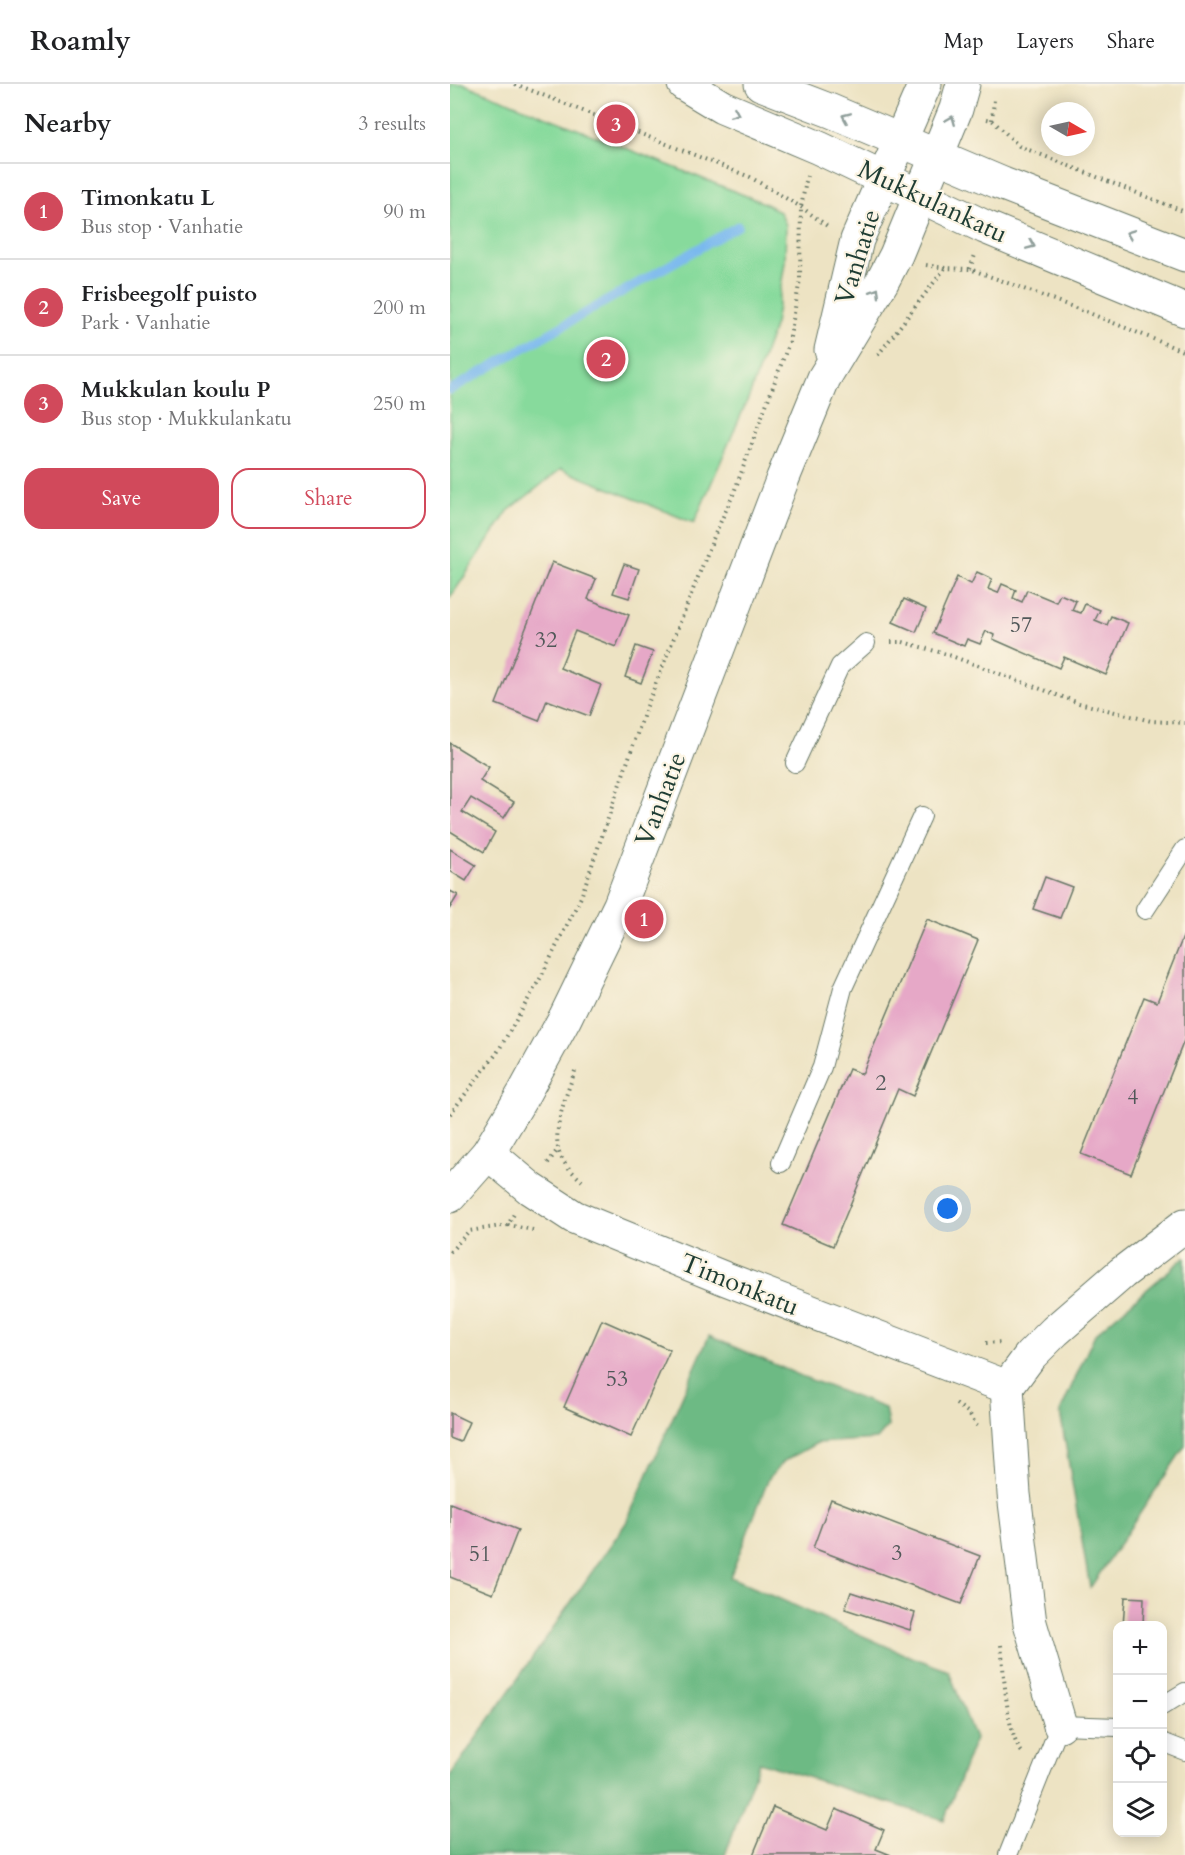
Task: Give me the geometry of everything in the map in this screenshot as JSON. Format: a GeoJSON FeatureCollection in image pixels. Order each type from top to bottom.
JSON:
{"type":"FeatureCollection","features":[{"type":"Feature","properties":{"kind":"street","name":"Mukkulankatu"},"geometry":{"type":"LineString","coordinates":[[684,84],[722,107],[819,148],[985,226],[1185,310]]}},
{"type":"Feature","properties":{"kind":"street","name":"Mukkulankatu"},"geometry":{"type":"LineString","coordinates":[[761,84],[1003,184],[1185,255]]}},
{"type":"Feature","properties":{"kind":"street","name":"Vanhatie"},"geometry":{"type":"LineString","coordinates":[[450,1196],[488,1153],[524,1093],[565,1018],[620,905],[783,478],[824,378],[857,240],[925,84]]}},
{"type":"Feature","properties":{"kind":"street","name":"Vanhatie"},"geometry":{"type":"LineString","coordinates":[[824,378],[882,282],[920,196],[959,96]]}},
{"type":"Feature","properties":{"kind":"street","name":"Timonkatu"},"geometry":{"type":"LineString","coordinates":[[488,1153],[531,1189],[574,1217],[736,1284],[1007,1387]]}},
{"type":"Feature","properties":{"kind":"street"},"geometry":{"type":"LineString","coordinates":[[1060,1725],[1030,1623],[1014,1494],[1007,1387],[1030,1356],[1055,1331],[1113,1281],[1185,1225]]}},
{"type":"Feature","properties":{"kind":"lane"},"geometry":{"type":"LineString","coordinates":[[795,763],[840,666],[866,643]]}},
{"type":"Feature","properties":{"kind":"lane"},"geometry":{"type":"LineString","coordinates":[[781,1163],[822,1067],[843,988],[922,816]]}},
{"type":"Feature","properties":{"kind":"lane"},"geometry":{"type":"LineString","coordinates":[[1145,910],[1185,849]]}},
{"type":"Feature","properties":{"kind":"lane"},"geometry":{"type":"LineString","coordinates":[[1167,1703],[1185,1692]]}},
{"type":"Feature","properties":{"kind":"lane"},"geometry":{"type":"LineString","coordinates":[[1008,1855],[1060,1725],[1113,1727]]}},
{"type":"Feature","properties":{"kind":"lane"},"geometry":{"type":"LineString","coordinates":[[1167,1744],[1185,1751]]}},
{"type":"Feature","properties":{"kind":"path"},"geometry":{"type":"LineString","coordinates":[[959,96],[992,120],[1018,146],[1185,212]]}},
{"type":"Feature","properties":{"kind":"path"},"geometry":{"type":"LineString","coordinates":[[450,1114],[497,1053],[541,977],[581,897],[645,711],[715,534],[733,495],[789,343],[800,279],[801,207],[804,181],[819,148]]}},
{"type":"Feature","properties":{"kind":"path"},"geometry":{"type":"LineString","coordinates":[[876,357],[945,268]]}},
{"type":"Feature","properties":{"kind":"path"},"geometry":{"type":"LineString","coordinates":[[866,643],[903,642],[946,654],[1079,703],[1151,722],[1185,723]]}},
{"type":"Feature","properties":{"kind":"path"},"geometry":{"type":"LineString","coordinates":[[578,1062],[566,1094],[559,1124],[558,1149],[571,1172],[588,1186]]}},
{"type":"Feature","properties":{"kind":"path"},"geometry":{"type":"LineString","coordinates":[[508,1225],[538,1231]]}},
{"type":"Feature","properties":{"kind":"path"},"geometry":{"type":"LineString","coordinates":[[976,1343],[1011,1341],[1030,1356]]}},
{"type":"Feature","properties":{"kind":"path"},"geometry":{"type":"LineString","coordinates":[[951,1401],[969,1413],[980,1431]]}},
{"type":"Feature","properties":{"kind":"path"},"geometry":{"type":"LineString","coordinates":[[1000,1635],[1012,1729],[1020,1750],[1042,1770]]}},
{"type":"Feature","properties":{"kind":"green space"},"geometry":{"type":"Polygon","coordinates":[[[450,84],[464,84],[764,203],[780,212],[786,225],[785,262],[775,324],[750,394],[694,523],[561,469],[508,511],[450,598],[450,84]]]}},
{"type":"Feature","properties":{"kind":"green space"},"geometry":{"type":"Polygon","coordinates":[[[1185,1257],[1185,1446],[1090,1588],[1060,1412],[1095,1334],[1185,1257]]]}},
{"type":"Feature","properties":{"kind":"green space"},"geometry":{"type":"Polygon","coordinates":[[[709,1336],[801,1376],[885,1408],[888,1426],[877,1439],[817,1443],[784,1461],[769,1478],[730,1577],[904,1654],[949,1671],[975,1739],[944,1820],[759,1762],[725,1855],[450,1855],[450,1776],[626,1523],[709,1336]]]}},
{"type":"Feature","properties":{"kind":"building"},"geometry":{"type":"Polygon","coordinates":[[[552,562],[596,579],[588,599],[629,615],[616,647],[575,631],[560,668],[601,685],[589,716],[547,700],[539,721],[496,704],[552,562]]]}},
{"type":"Feature","properties":{"kind":"building"},"geometry":{"type":"Polygon","coordinates":[[[624,564],[639,569],[629,598],[613,593],[624,564]]]}},
{"type":"Feature","properties":{"kind":"building"},"geometry":{"type":"Polygon","coordinates":[[[977,572],[992,579],[988,589],[998,593],[1002,584],[1016,590],[1013,598],[1022,602],[1027,590],[1056,602],[1060,594],[1076,601],[1072,610],[1081,613],[1085,604],[1100,610],[1095,620],[1107,625],[1111,616],[1128,623],[1106,675],[1064,657],[1059,668],[993,639],[994,635],[986,631],[980,644],[967,639],[964,646],[933,633],[957,577],[971,584],[977,572]]]}},
{"type":"Feature","properties":{"kind":"building"},"geometry":{"type":"Polygon","coordinates":[[[904,599],[926,609],[916,632],[893,622],[904,599]]]}},
{"type":"Feature","properties":{"kind":"building"},"geometry":{"type":"Polygon","coordinates":[[[636,646],[653,652],[641,683],[625,677],[636,646]]]}},
{"type":"Feature","properties":{"kind":"building"},"geometry":{"type":"Polygon","coordinates":[[[450,743],[489,767],[480,781],[514,802],[504,818],[471,798],[462,812],[495,832],[484,852],[450,831],[450,743]]]}},
{"type":"Feature","properties":{"kind":"building"},"geometry":{"type":"Polygon","coordinates":[[[450,849],[476,865],[466,881],[450,871],[450,849]]]}},
{"type":"Feature","properties":{"kind":"building"},"geometry":{"type":"Polygon","coordinates":[[[1045,877],[1072,887],[1060,918],[1033,909],[1045,877]]]}},
{"type":"Feature","properties":{"kind":"building"},"geometry":{"type":"Polygon","coordinates":[[[450,891],[458,895],[450,908],[450,891]]]}},
{"type":"Feature","properties":{"kind":"building"},"geometry":{"type":"Polygon","coordinates":[[[927,919],[978,940],[913,1096],[898,1089],[833,1246],[783,1225],[849,1069],[862,1074],[927,919]]]}},
{"type":"Feature","properties":{"kind":"building"},"geometry":{"type":"Polygon","coordinates":[[[1185,932],[1185,1038],[1131,1174],[1081,1154],[1144,997],[1157,1002],[1185,932]]]}},
{"type":"Feature","properties":{"kind":"building"},"geometry":{"type":"Polygon","coordinates":[[[602,1320],[670,1350],[631,1437],[564,1407],[602,1320]]]}},
{"type":"Feature","properties":{"kind":"building"},"geometry":{"type":"Polygon","coordinates":[[[450,1413],[469,1422],[460,1442],[450,1438],[450,1413]]]}},
{"type":"Feature","properties":{"kind":"building"},"geometry":{"type":"Polygon","coordinates":[[[831,1499],[980,1556],[961,1604],[813,1548],[831,1499]]]}},
{"type":"Feature","properties":{"kind":"building"},"geometry":{"type":"Polygon","coordinates":[[[450,1503],[518,1530],[493,1594],[450,1577],[450,1503]]]}},
{"type":"Feature","properties":{"kind":"building"},"geometry":{"type":"Polygon","coordinates":[[[851,1592],[915,1613],[910,1630],[845,1609],[851,1592]]]}},
{"type":"Feature","properties":{"kind":"building"},"geometry":{"type":"Polygon","coordinates":[[[1125,1597],[1144,1598],[1143,1621],[1123,1621],[1125,1597]]]}},
{"type":"Feature","properties":{"kind":"building"},"geometry":{"type":"Polygon","coordinates":[[[773,1807],[827,1830],[836,1809],[884,1830],[876,1849],[891,1855],[753,1855],[773,1807]]]}},
{"type":"Feature","properties":{"kind":"waterway"},"geometry":{"type":"LineString","coordinates":[[450,390],[738,226]]}},
{"type":"Feature","properties":{"kind":"place","name":"Mukkulan koulu P"},"geometry":{"type":"Point","coordinates":[616,124]}},
{"type":"Feature","properties":{"kind":"place","name":"Frisbeegolf puisto"},"geometry":{"type":"Point","coordinates":[606,359]}},
{"type":"Feature","properties":{"kind":"place","name":"Timonkatu L"},"geometry":{"type":"Point","coordinates":[644,919]}}]}
